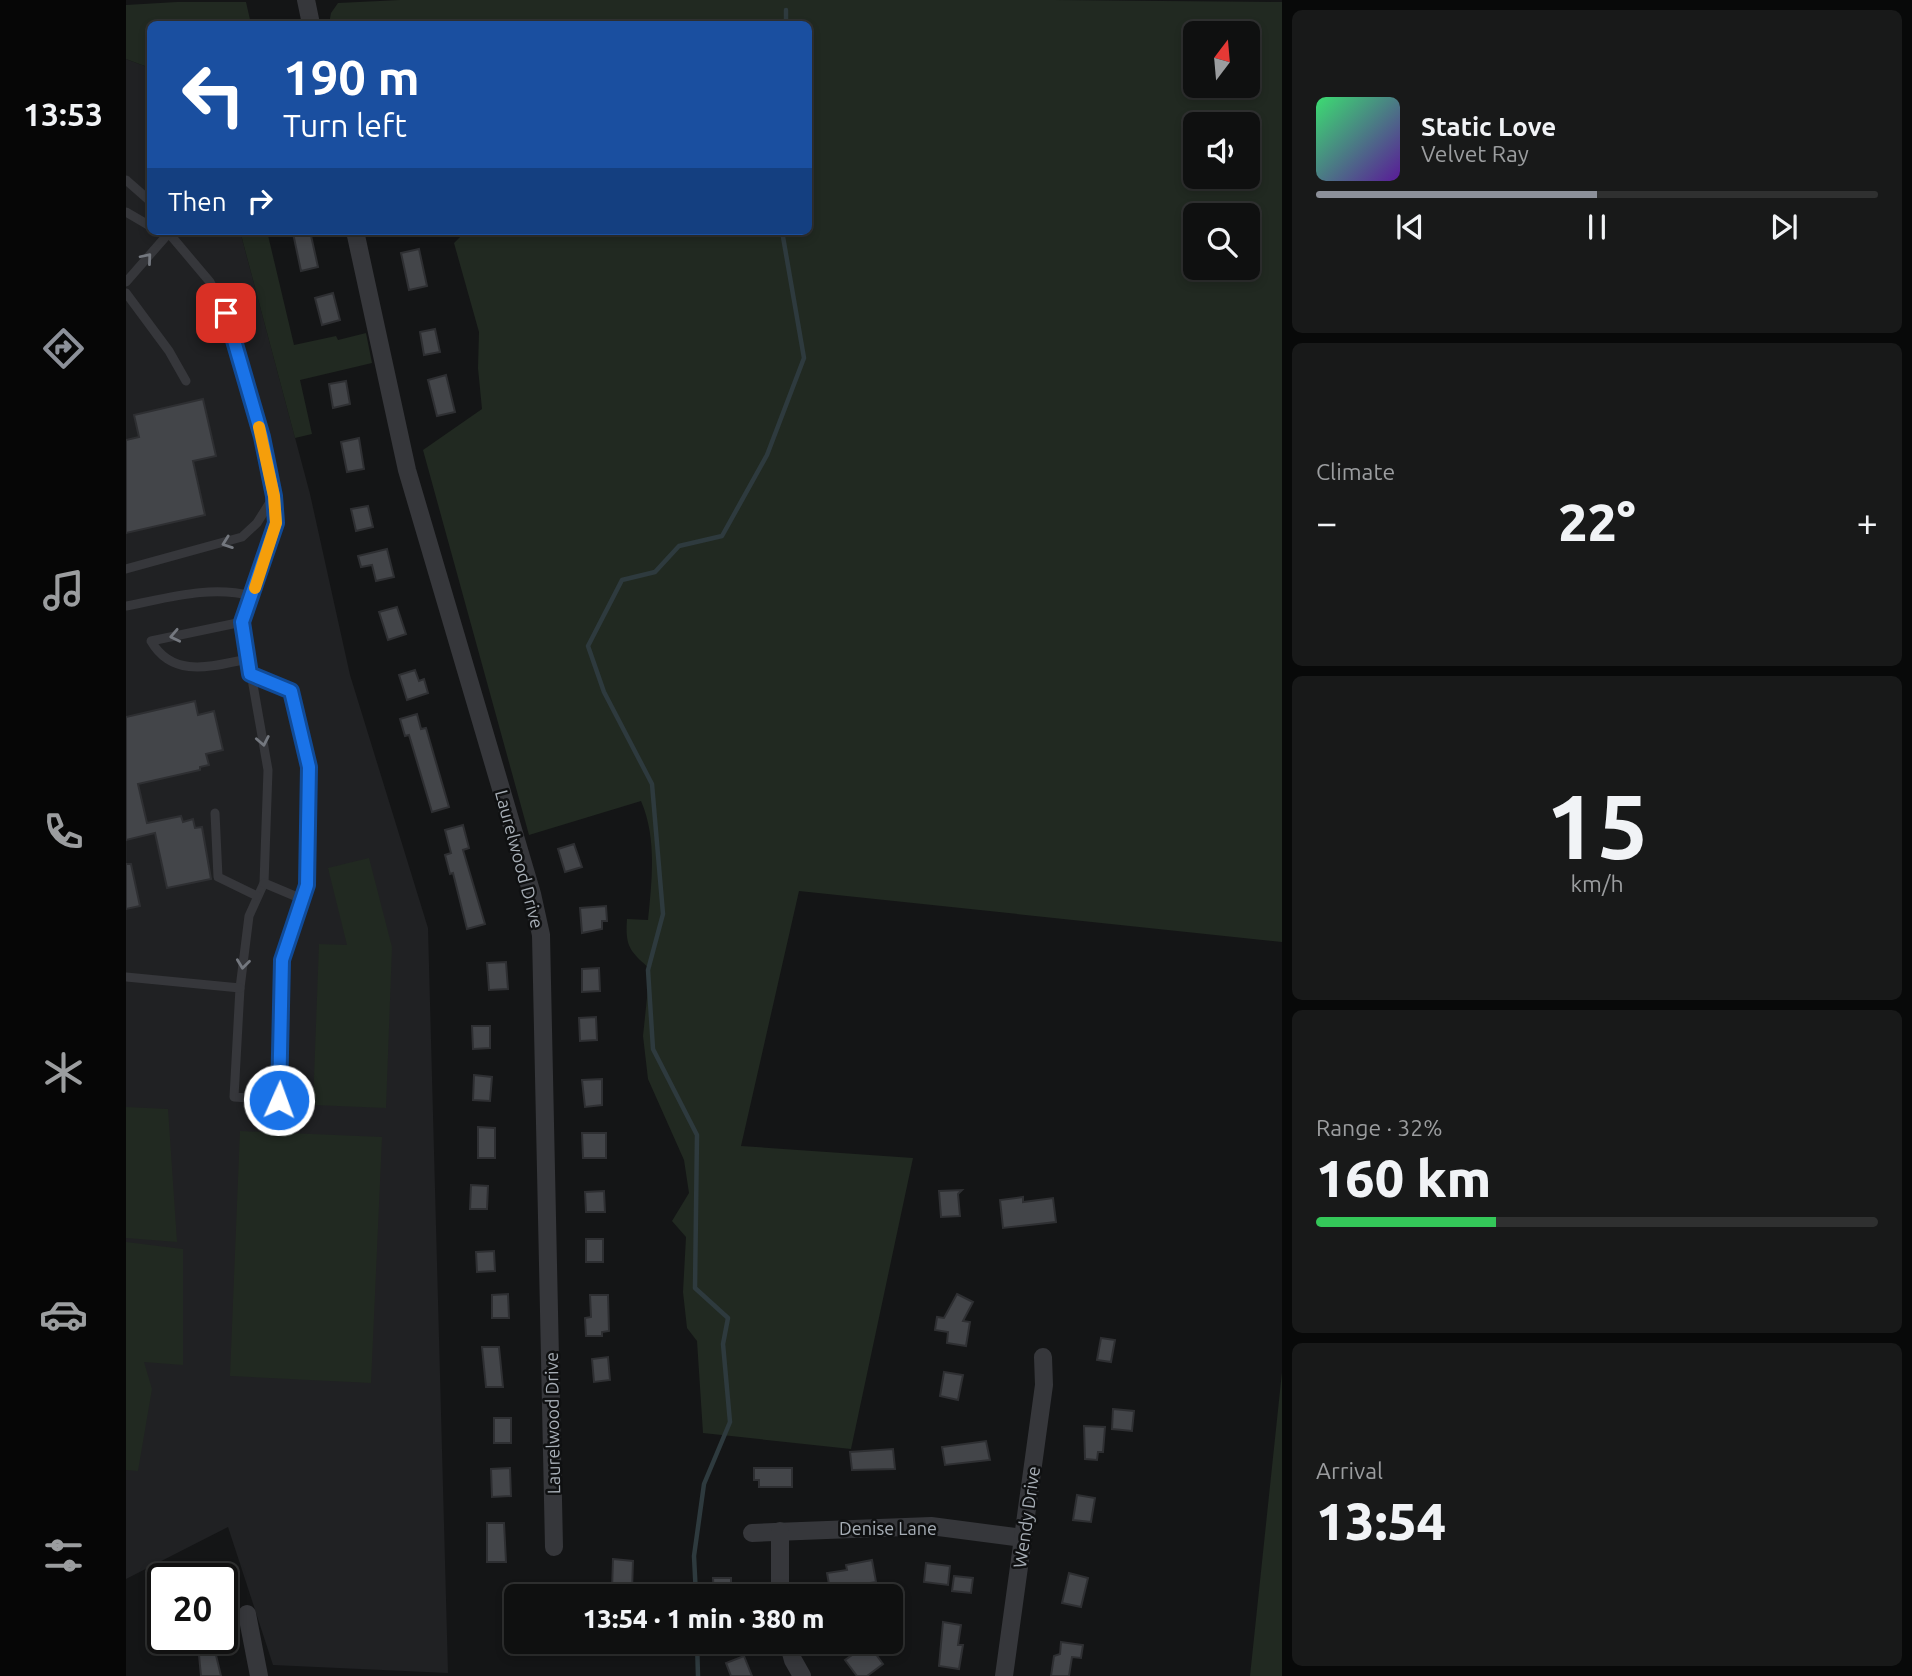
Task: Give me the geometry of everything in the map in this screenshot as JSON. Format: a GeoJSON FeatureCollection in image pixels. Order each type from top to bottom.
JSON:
{"type":"FeatureCollection","features":[{"type":"Feature","properties":{"kind":"street"},"geometry":{"type":"LineString","coordinates":[[306,0],[310,21]]}},
{"type":"Feature","properties":{"kind":"street","name":"Laurelwood Drive"},"geometry":{"type":"LineString","coordinates":[[356,235],[407,470],[532,894],[541,934],[554,1547]]}},
{"type":"Feature","properties":{"kind":"street","name":"Wendy Drive"},"geometry":{"type":"LineString","coordinates":[[1004,1676],[1044,1385],[1043,1357]]}},
{"type":"Feature","properties":{"kind":"street","name":"Denise Lane"},"geometry":{"type":"LineString","coordinates":[[752,1533],[931,1525],[1023,1538]]}},
{"type":"Feature","properties":{"kind":"street"},"geometry":{"type":"LineString","coordinates":[[779,1584],[780,1531]]}},
{"type":"Feature","properties":{"kind":"street"},"geometry":{"type":"LineString","coordinates":[[247,1614],[260,1676]]}},
{"type":"Feature","properties":{"kind":"street"},"geometry":{"type":"LineString","coordinates":[[791,1654],[802,1676]]}},
{"type":"Feature","properties":{"kind":"lane"},"geometry":{"type":"LineString","coordinates":[[126,180],[147,198]]}},
{"type":"Feature","properties":{"kind":"lane"},"geometry":{"type":"LineString","coordinates":[[126,212],[147,224]]}},
{"type":"Feature","properties":{"kind":"lane"},"geometry":{"type":"LineString","coordinates":[[126,282],[164,235]]}},
{"type":"Feature","properties":{"kind":"lane"},"geometry":{"type":"LineString","coordinates":[[169,235],[211,282],[226,313],[262,437],[274,496],[276,523],[242,622],[250,674],[268,769],[264,883],[249,915],[240,988],[234,1097],[279,1100],[282,960],[307,885],[309,767],[291,691],[250,674]]}},
{"type":"Feature","properties":{"kind":"lane"},"geometry":{"type":"LineString","coordinates":[[126,293],[169,351],[186,381]]}},
{"type":"Feature","properties":{"kind":"lane"},"geometry":{"type":"LineString","coordinates":[[126,569],[242,537],[257,523],[274,496]]}},
{"type":"Feature","properties":{"kind":"lane"},"geometry":{"type":"LineString","coordinates":[[126,607],[214,590],[230,590],[252,596]]}},
{"type":"Feature","properties":{"kind":"lane"},"geometry":{"type":"LineString","coordinates":[[242,622],[151,641],[167,660],[194,669],[248,659]]}},
{"type":"Feature","properties":{"kind":"lane"},"geometry":{"type":"LineString","coordinates":[[215,814],[218,877],[257,896]]}},
{"type":"Feature","properties":{"kind":"lane"},"geometry":{"type":"LineString","coordinates":[[264,883],[302,899]]}},
{"type":"Feature","properties":{"kind":"lane"},"geometry":{"type":"LineString","coordinates":[[126,977],[240,988]]}},
{"type":"Feature","properties":{"kind":"shaded area"},"geometry":{"type":"Polygon","coordinates":[[[400,0],[1282,2],[1282,942],[799,891],[741,1146],[913,1158],[851,1449],[703,1433],[697,1341],[687,1328],[683,1292],[686,1237],[672,1221],[689,1193],[684,1160],[648,1079],[643,1036],[650,969],[633,953],[627,936],[627,919],[648,920],[652,859],[646,815],[641,801],[529,835],[423,450],[482,409],[478,368],[479,332],[454,243],[462,235],[812,235],[812,21],[330,21],[338,3],[400,0]]]}},
{"type":"Feature","properties":{"kind":"shaded area"},"geometry":{"type":"Polygon","coordinates":[[[246,2],[250,21],[147,21],[147,67],[126,59],[126,5],[246,2]]]}},
{"type":"Feature","properties":{"kind":"shaded area"},"geometry":{"type":"Polygon","coordinates":[[[126,59],[147,67],[147,235],[241,235],[310,494],[350,675],[428,928],[448,1673],[273,1665],[228,1527],[157,1563],[147,1563],[147,1568],[126,1579],[126,59]]]}},
{"type":"Feature","properties":{"kind":"shaded area"},"geometry":{"type":"Polygon","coordinates":[[[241,235],[268,235],[294,345],[336,336],[338,340],[366,333],[372,363],[300,380],[312,434],[295,438],[241,235]]]}},
{"type":"Feature","properties":{"kind":"shaded area"},"geometry":{"type":"Polygon","coordinates":[[[369,858],[392,947],[386,1108],[313,1105],[319,944],[347,945],[328,868],[369,858]]]}},
{"type":"Feature","properties":{"kind":"shaded area"},"geometry":{"type":"Polygon","coordinates":[[[126,1107],[168,1109],[177,1242],[126,1238],[126,1107]]]}},
{"type":"Feature","properties":{"kind":"shaded area"},"geometry":{"type":"Polygon","coordinates":[[[240,1131],[382,1137],[371,1383],[230,1376],[240,1131]]]}},
{"type":"Feature","properties":{"kind":"shaded area"},"geometry":{"type":"Polygon","coordinates":[[[126,1242],[183,1249],[183,1365],[144,1362],[152,1389],[138,1471],[126,1470],[126,1242]]]}},
{"type":"Feature","properties":{"kind":"shaded area"},"geometry":{"type":"Polygon","coordinates":[[[1282,1372],[1282,1676],[1250,1676],[1282,1372]]]}},
{"type":"Feature","properties":{"kind":"building"},"geometry":{"type":"Polygon","coordinates":[[[293,235],[311,235],[318,267],[301,271],[293,235]]]}},
{"type":"Feature","properties":{"kind":"building"},"geometry":{"type":"Polygon","coordinates":[[[419,249],[427,286],[409,290],[401,253],[419,249]]]}},
{"type":"Feature","properties":{"kind":"building"},"geometry":{"type":"Polygon","coordinates":[[[333,293],[340,320],[322,325],[315,298],[333,293]]]}},
{"type":"Feature","properties":{"kind":"building"},"geometry":{"type":"Polygon","coordinates":[[[435,329],[440,352],[424,355],[420,332],[435,329]]]}},
{"type":"Feature","properties":{"kind":"building"},"geometry":{"type":"Polygon","coordinates":[[[446,375],[455,412],[437,416],[428,380],[446,375]]]}},
{"type":"Feature","properties":{"kind":"building"},"geometry":{"type":"Polygon","coordinates":[[[346,381],[350,404],[333,408],[329,384],[346,381]]]}},
{"type":"Feature","properties":{"kind":"building"},"geometry":{"type":"Polygon","coordinates":[[[203,399],[216,456],[193,461],[205,515],[126,533],[126,440],[139,437],[134,415],[203,399]]]}},
{"type":"Feature","properties":{"kind":"building"},"geometry":{"type":"Polygon","coordinates":[[[359,438],[364,469],[347,472],[341,442],[359,438]]]}},
{"type":"Feature","properties":{"kind":"building"},"geometry":{"type":"Polygon","coordinates":[[[368,506],[373,527],[356,531],[351,509],[368,506]]]}},
{"type":"Feature","properties":{"kind":"building"},"geometry":{"type":"Polygon","coordinates":[[[387,549],[394,577],[376,581],[372,565],[361,567],[358,556],[387,549]]]}},
{"type":"Feature","properties":{"kind":"building"},"geometry":{"type":"Polygon","coordinates":[[[397,607],[406,634],[388,640],[379,612],[397,607]]]}},
{"type":"Feature","properties":{"kind":"building"},"geometry":{"type":"Polygon","coordinates":[[[415,670],[419,681],[424,679],[428,693],[407,700],[399,675],[415,670]]]}},
{"type":"Feature","properties":{"kind":"building"},"geometry":{"type":"Polygon","coordinates":[[[195,701],[198,715],[214,711],[223,750],[206,754],[209,765],[200,767],[200,770],[138,784],[147,823],[181,816],[183,822],[193,819],[195,828],[202,827],[211,879],[167,888],[155,833],[126,840],[126,717],[195,701]]]}},
{"type":"Feature","properties":{"kind":"building"},"geometry":{"type":"Polygon","coordinates":[[[417,714],[421,729],[426,728],[449,807],[432,812],[409,735],[405,736],[400,719],[417,714]]]}},
{"type":"Feature","properties":{"kind":"building"},"geometry":{"type":"Polygon","coordinates":[[[463,825],[469,848],[463,850],[485,924],[467,929],[453,873],[450,874],[445,855],[451,853],[445,830],[463,825]]]}},
{"type":"Feature","properties":{"kind":"building"},"geometry":{"type":"Polygon","coordinates":[[[574,844],[582,867],[565,872],[558,849],[574,844]]]}},
{"type":"Feature","properties":{"kind":"building"},"geometry":{"type":"Polygon","coordinates":[[[126,864],[131,864],[140,906],[126,909],[126,864]]]}},
{"type":"Feature","properties":{"kind":"building"},"geometry":{"type":"Polygon","coordinates":[[[606,906],[607,921],[602,921],[602,929],[582,933],[580,908],[606,906]]]}},
{"type":"Feature","properties":{"kind":"building"},"geometry":{"type":"Polygon","coordinates":[[[506,962],[508,989],[489,990],[487,963],[506,962]]]}},
{"type":"Feature","properties":{"kind":"building"},"geometry":{"type":"Polygon","coordinates":[[[599,968],[600,991],[582,992],[582,969],[599,968]]]}},
{"type":"Feature","properties":{"kind":"building"},"geometry":{"type":"Polygon","coordinates":[[[596,1017],[597,1040],[580,1041],[579,1018],[596,1017]]]}},
{"type":"Feature","properties":{"kind":"building"},"geometry":{"type":"Polygon","coordinates":[[[472,1026],[490,1026],[490,1048],[473,1049],[472,1026]]]}},
{"type":"Feature","properties":{"kind":"building"},"geometry":{"type":"Polygon","coordinates":[[[474,1075],[492,1077],[490,1101],[473,1100],[474,1075]]]}},
{"type":"Feature","properties":{"kind":"building"},"geometry":{"type":"Polygon","coordinates":[[[602,1079],[602,1105],[585,1107],[582,1080],[602,1079]]]}},
{"type":"Feature","properties":{"kind":"building"},"geometry":{"type":"Polygon","coordinates":[[[478,1127],[495,1128],[495,1158],[478,1158],[478,1127]]]}},
{"type":"Feature","properties":{"kind":"building"},"geometry":{"type":"Polygon","coordinates":[[[582,1133],[606,1133],[606,1158],[583,1158],[582,1133]]]}},
{"type":"Feature","properties":{"kind":"building"},"geometry":{"type":"Polygon","coordinates":[[[471,1185],[488,1186],[487,1209],[470,1209],[471,1185]]]}},
{"type":"Feature","properties":{"kind":"building"},"geometry":{"type":"Polygon","coordinates":[[[962,1190],[958,1194],[960,1216],[941,1217],[939,1191],[962,1190]]]}},
{"type":"Feature","properties":{"kind":"building"},"geometry":{"type":"Polygon","coordinates":[[[604,1191],[605,1212],[586,1212],[585,1192],[604,1191]]]}},
{"type":"Feature","properties":{"kind":"building"},"geometry":{"type":"Polygon","coordinates":[[[1023,1197],[1023,1202],[1053,1198],[1056,1222],[1003,1228],[1000,1200],[1023,1197]]]}},
{"type":"Feature","properties":{"kind":"building"},"geometry":{"type":"Polygon","coordinates":[[[586,1239],[603,1239],[603,1262],[586,1262],[586,1239]]]}},
{"type":"Feature","properties":{"kind":"building"},"geometry":{"type":"Polygon","coordinates":[[[494,1251],[495,1271],[477,1272],[476,1252],[494,1251]]]}},
{"type":"Feature","properties":{"kind":"building"},"geometry":{"type":"Polygon","coordinates":[[[508,1294],[509,1318],[492,1318],[492,1295],[508,1294]]]}},
{"type":"Feature","properties":{"kind":"building"},"geometry":{"type":"Polygon","coordinates":[[[957,1294],[973,1302],[963,1321],[970,1322],[966,1346],[947,1343],[948,1332],[935,1330],[937,1317],[944,1318],[957,1294]]]}},
{"type":"Feature","properties":{"kind":"building"},"geometry":{"type":"Polygon","coordinates":[[[590,1295],[608,1295],[609,1331],[602,1332],[602,1336],[586,1336],[585,1318],[591,1317],[590,1295]]]}},
{"type":"Feature","properties":{"kind":"building"},"geometry":{"type":"Polygon","coordinates":[[[1101,1338],[1115,1340],[1111,1362],[1097,1360],[1101,1338]]]}},
{"type":"Feature","properties":{"kind":"building"},"geometry":{"type":"Polygon","coordinates":[[[482,1347],[499,1347],[503,1387],[486,1387],[482,1347]]]}},
{"type":"Feature","properties":{"kind":"building"},"geometry":{"type":"Polygon","coordinates":[[[608,1357],[610,1380],[594,1382],[592,1359],[608,1357]]]}},
{"type":"Feature","properties":{"kind":"building"},"geometry":{"type":"Polygon","coordinates":[[[944,1372],[963,1375],[958,1400],[940,1396],[944,1372]]]}},
{"type":"Feature","properties":{"kind":"building"},"geometry":{"type":"Polygon","coordinates":[[[1113,1409],[1134,1411],[1132,1431],[1112,1429],[1113,1409]]]}},
{"type":"Feature","properties":{"kind":"building"},"geometry":{"type":"Polygon","coordinates":[[[494,1418],[511,1418],[511,1443],[494,1443],[494,1418]]]}},
{"type":"Feature","properties":{"kind":"building"},"geometry":{"type":"Polygon","coordinates":[[[1084,1426],[1105,1427],[1103,1452],[1098,1452],[1097,1460],[1085,1459],[1084,1426]]]}},
{"type":"Feature","properties":{"kind":"building"},"geometry":{"type":"Polygon","coordinates":[[[986,1441],[990,1460],[945,1465],[942,1447],[986,1441]]]}},
{"type":"Feature","properties":{"kind":"building"},"geometry":{"type":"Polygon","coordinates":[[[893,1449],[895,1469],[852,1470],[850,1452],[893,1449]]]}},
{"type":"Feature","properties":{"kind":"building"},"geometry":{"type":"Polygon","coordinates":[[[510,1468],[511,1496],[492,1497],[491,1469],[510,1468]]]}},
{"type":"Feature","properties":{"kind":"building"},"geometry":{"type":"Polygon","coordinates":[[[754,1468],[792,1468],[792,1487],[759,1487],[759,1480],[754,1480],[754,1468]]]}},
{"type":"Feature","properties":{"kind":"building"},"geometry":{"type":"Polygon","coordinates":[[[1077,1495],[1095,1498],[1091,1522],[1073,1520],[1077,1495]]]}},
{"type":"Feature","properties":{"kind":"building"},"geometry":{"type":"Polygon","coordinates":[[[487,1523],[504,1523],[506,1562],[487,1562],[487,1523]]]}},
{"type":"Feature","properties":{"kind":"building"},"geometry":{"type":"Polygon","coordinates":[[[613,1559],[633,1561],[632,1584],[612,1584],[613,1559]]]}},
{"type":"Feature","properties":{"kind":"building"},"geometry":{"type":"Polygon","coordinates":[[[872,1560],[876,1582],[829,1584],[827,1573],[847,1570],[846,1565],[872,1560]]]}},
{"type":"Feature","properties":{"kind":"building"},"geometry":{"type":"Polygon","coordinates":[[[926,1563],[950,1566],[948,1585],[924,1582],[926,1563]]]}},
{"type":"Feature","properties":{"kind":"building"},"geometry":{"type":"Polygon","coordinates":[[[1069,1573],[1088,1578],[1081,1607],[1062,1603],[1069,1573]]]}},
{"type":"Feature","properties":{"kind":"building"},"geometry":{"type":"Polygon","coordinates":[[[954,1576],[973,1578],[971,1593],[952,1591],[954,1576]]]}},
{"type":"Feature","properties":{"kind":"building"},"geometry":{"type":"Polygon","coordinates":[[[713,1578],[731,1578],[731,1584],[713,1584],[713,1578]]]}},
{"type":"Feature","properties":{"kind":"building"},"geometry":{"type":"Polygon","coordinates":[[[943,1622],[961,1625],[958,1645],[963,1645],[959,1669],[939,1666],[943,1622]]]}},
{"type":"Feature","properties":{"kind":"building"},"geometry":{"type":"Polygon","coordinates":[[[1061,1642],[1083,1645],[1081,1658],[1072,1657],[1069,1676],[1051,1676],[1054,1656],[1060,1654],[1061,1642]]]}},
{"type":"Feature","properties":{"kind":"building"},"geometry":{"type":"Polygon","coordinates":[[[216,1654],[221,1676],[201,1676],[199,1655],[216,1654]]]}},
{"type":"Feature","properties":{"kind":"building"},"geometry":{"type":"Polygon","coordinates":[[[876,1654],[883,1664],[867,1676],[857,1676],[845,1660],[852,1655],[876,1654]]]}},
{"type":"Feature","properties":{"kind":"building"},"geometry":{"type":"Polygon","coordinates":[[[744,1656],[752,1676],[731,1676],[726,1663],[744,1656]]]}},
{"type":"Feature","properties":{"kind":"waterway"},"geometry":{"type":"LineString","coordinates":[[786,10],[786,21]]}},
{"type":"Feature","properties":{"kind":"waterway"},"geometry":{"type":"LineString","coordinates":[[695,1584],[694,1556],[704,1484],[730,1422],[723,1344],[728,1318],[695,1288],[697,1135],[653,1049],[648,970],[663,914],[652,784],[604,692],[588,646],[622,580],[655,572],[679,546],[722,536],[767,455],[804,358],[783,235]]}},
{"type":"Feature","properties":{"kind":"waterway"},"geometry":{"type":"LineString","coordinates":[[697,1654],[698,1676]]}},
{"type":"Feature","properties":{"kind":"slow traffic"},"geometry":{"type":"LineString","coordinates":[[255,588],[276,523],[274,496],[259,427]]}},
{"type":"Feature","properties":{"kind":"route"},"geometry":{"type":"LineString","coordinates":[[226,313],[262,437],[274,496],[276,523],[242,622],[250,674],[291,691],[309,767],[307,885],[282,960],[279,1100]]}}]}
